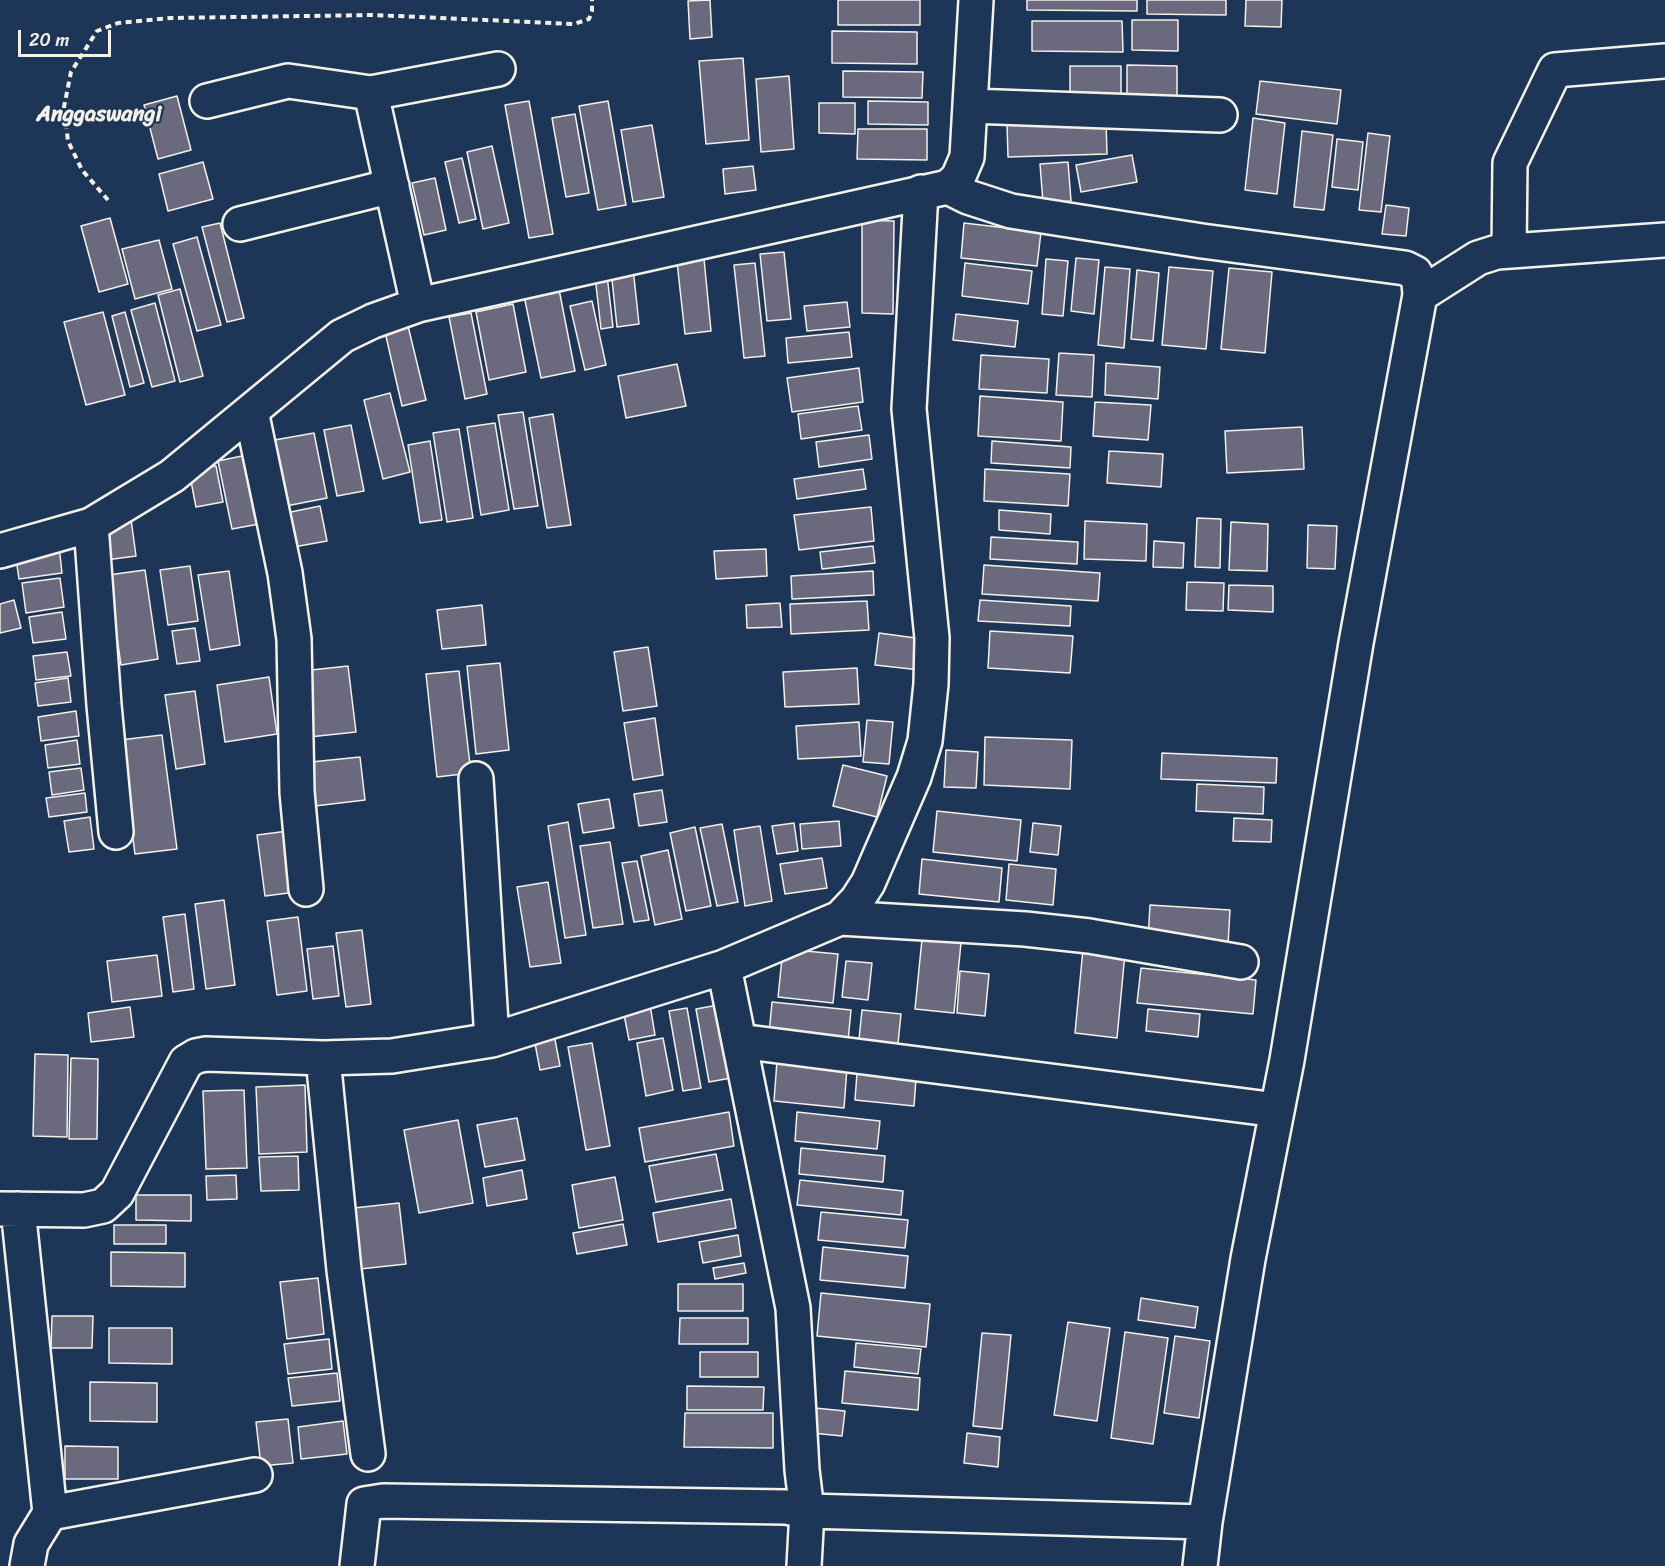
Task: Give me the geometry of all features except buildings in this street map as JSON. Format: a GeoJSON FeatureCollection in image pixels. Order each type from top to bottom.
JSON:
{"type":"FeatureCollection","features":[{"type":"Feature","properties":{"kind":"street"},"geometry":{"type":"LineString","coordinates":[[0,551],[91,525],[172,476],[342,336],[418,305],[934,189],[958,178],[967,157],[976,0]]}},
{"type":"Feature","properties":{"kind":"street"},"geometry":{"type":"LineString","coordinates":[[1509,251],[1510,163],[1555,70],[1665,60]]}},
{"type":"Feature","properties":{"kind":"street"},"geometry":{"type":"LineString","coordinates":[[207,101],[288,81],[371,93],[498,69]]}},
{"type":"Feature","properties":{"kind":"street"},"geometry":{"type":"LineString","coordinates":[[371,93],[418,305]]}},
{"type":"Feature","properties":{"kind":"street"},"geometry":{"type":"LineString","coordinates":[[970,106],[1220,115]]}},
{"type":"Feature","properties":{"kind":"street"},"geometry":{"type":"LineString","coordinates":[[240,224],[392,186]]}},
{"type":"Feature","properties":{"kind":"street"},"geometry":{"type":"LineString","coordinates":[[934,189],[1011,211],[1202,241],[1405,268],[1415,273],[1419,282],[1420,295],[1356,643],[1277,1110],[1248,1259],[1184,1521],[1200,1566]]}},
{"type":"Feature","properties":{"kind":"street"},"geometry":{"type":"LineString","coordinates":[[840,918],[868,883],[914,777],[925,741],[931,684],[932,638],[909,409],[934,189]]}},
{"type":"Feature","properties":{"kind":"street"},"geometry":{"type":"LineString","coordinates":[[1420,295],[1478,258],[1509,251],[1665,240]]}},
{"type":"Feature","properties":{"kind":"street"},"geometry":{"type":"LineString","coordinates":[[251,411],[285,573],[294,639],[297,792],[306,889]]}},
{"type":"Feature","properties":{"kind":"street"},"geometry":{"type":"LineString","coordinates":[[91,525],[116,832]]}},
{"type":"Feature","properties":{"kind":"street"},"geometry":{"type":"LineString","coordinates":[[476,779],[492,1040]]}},
{"type":"Feature","properties":{"kind":"street"},"geometry":{"type":"LineString","coordinates":[[27,1566],[31,1544],[50,1514],[9,1209],[84,1210],[102,1206],[117,1193],[186,1062],[196,1056],[206,1054],[323,1058],[392,1056],[492,1040],[724,967],[840,918],[1025,929],[1089,936],[1240,962]]}},
{"type":"Feature","properties":{"kind":"street"},"geometry":{"type":"LineString","coordinates":[[724,967],[793,1308],[804,1490],[804,1566]]}},
{"type":"Feature","properties":{"kind":"street"},"geometry":{"type":"LineString","coordinates":[[739,1041],[1277,1110]]}},
{"type":"Feature","properties":{"kind":"street"},"geometry":{"type":"LineString","coordinates":[[323,1058],[344,1270],[368,1454]]}},
{"type":"Feature","properties":{"kind":"street"},"geometry":{"type":"LineString","coordinates":[[50,1514],[255,1475]]}},
{"type":"Feature","properties":{"kind":"street"},"geometry":{"type":"LineString","coordinates":[[357,1566],[364,1504],[383,1500],[786,1507],[804,1490],[1184,1521]]}},
{"type":"Feature","properties":{"kind":"path"},"geometry":{"type":"LineString","coordinates":[[108,200],[82,170],[68,141],[64,107],[71,72],[97,32],[118,23],[171,18],[374,15],[574,24],[589,19],[592,0]]}},
{"type":"Feature","properties":{"kind":"district","name":"Anggaswangi"},"geometry":{"type":"Point","coordinates":[99,115]}}]}
